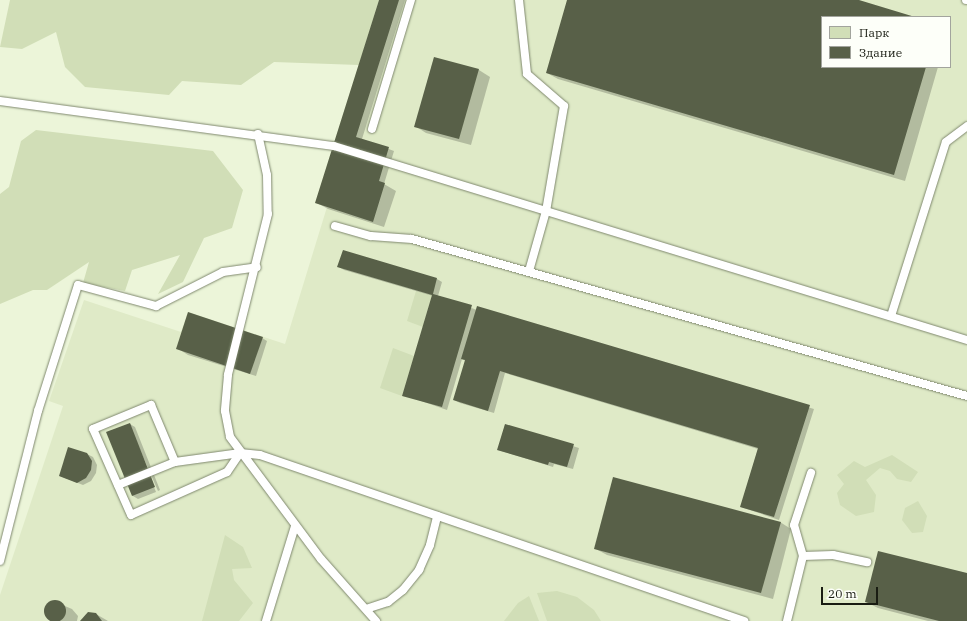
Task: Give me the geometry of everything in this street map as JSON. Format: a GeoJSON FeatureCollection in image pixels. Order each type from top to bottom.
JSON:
{"type":"FeatureCollection","features":[{"type":"Feature","properties":{"kind":"lane"},"geometry":{"type":"LineString","coordinates":[[372,129],[411,0]]}},
{"type":"Feature","properties":{"kind":"lane"},"geometry":{"type":"LineString","coordinates":[[519,0],[527,74],[564,106],[546,211],[529,271]]}},
{"type":"Feature","properties":{"kind":"lane"},"geometry":{"type":"LineString","coordinates":[[0,101],[258,134],[334,146],[967,340]]}},
{"type":"Feature","properties":{"kind":"lane"},"geometry":{"type":"LineString","coordinates":[[890,316],[946,142],[967,126]]}},
{"type":"Feature","properties":{"kind":"lane"},"geometry":{"type":"LineString","coordinates":[[258,134],[267,175],[268,214],[257,267],[228,375],[225,410],[230,437],[240,453],[321,559],[376,621]]}},
{"type":"Feature","properties":{"kind":"lane"},"geometry":{"type":"LineString","coordinates":[[335,226],[371,236],[412,239],[967,396]]}},
{"type":"Feature","properties":{"kind":"lane"},"geometry":{"type":"LineString","coordinates":[[0,561],[38,411],[78,285],[156,306],[223,272],[257,267]]}},
{"type":"Feature","properties":{"kind":"lane"},"geometry":{"type":"LineString","coordinates":[[175,462],[151,405],[93,428],[131,515],[226,472],[240,453]]}},
{"type":"Feature","properties":{"kind":"lane"},"geometry":{"type":"LineString","coordinates":[[118,485],[175,462],[240,453],[260,455],[744,621]]}},
{"type":"Feature","properties":{"kind":"lane"},"geometry":{"type":"LineString","coordinates":[[787,621],[804,556],[794,525],[811,473]]}},
{"type":"Feature","properties":{"kind":"lane"},"geometry":{"type":"LineString","coordinates":[[366,609],[388,602],[403,590],[419,570],[430,545],[437,516]]}},
{"type":"Feature","properties":{"kind":"lane"},"geometry":{"type":"LineString","coordinates":[[266,621],[295,526]]}},
{"type":"Feature","properties":{"kind":"lane"},"geometry":{"type":"LineString","coordinates":[[804,556],[833,555],[867,562]]}},
{"type":"Feature","properties":{"kind":"shaded area"},"geometry":{"type":"Polygon","coordinates":[[[379,0],[967,0],[967,621],[0,621],[0,595],[63,406],[49,401],[84,300],[181,332],[188,312],[285,344],[327,207],[315,203],[379,0]]]}},
{"type":"Feature","properties":{"kind":"green space"},"geometry":{"type":"Polygon","coordinates":[[[10,0],[379,0],[359,65],[274,62],[241,85],[182,81],[169,95],[85,87],[65,67],[56,32],[22,49],[0,47],[10,0]]]}},
{"type":"Feature","properties":{"kind":"green space"},"geometry":{"type":"Polygon","coordinates":[[[36,130],[213,151],[243,190],[232,228],[204,238],[183,282],[158,294],[180,255],[132,270],[125,291],[83,283],[89,262],[47,290],[33,290],[0,304],[0,194],[9,187],[21,141],[36,130]]]}},
{"type":"Feature","properties":{"kind":"green space"},"geometry":{"type":"Polygon","coordinates":[[[416,291],[432,295],[423,327],[407,321],[416,291]]]}},
{"type":"Feature","properties":{"kind":"green space"},"geometry":{"type":"Polygon","coordinates":[[[393,348],[414,356],[402,396],[380,388],[393,348]]]}},
{"type":"Feature","properties":{"kind":"green space"},"geometry":{"type":"Polygon","coordinates":[[[892,455],[918,472],[911,482],[897,479],[890,471],[880,468],[866,480],[876,495],[874,512],[856,516],[840,505],[837,493],[844,484],[837,475],[854,461],[865,467],[892,455]]]}},
{"type":"Feature","properties":{"kind":"green space"},"geometry":{"type":"Polygon","coordinates":[[[918,501],[927,516],[923,532],[912,533],[902,520],[905,508],[918,501]]]}},
{"type":"Feature","properties":{"kind":"green space"},"geometry":{"type":"Polygon","coordinates":[[[225,535],[243,547],[252,568],[232,569],[234,580],[253,603],[239,621],[202,621],[225,535]]]}},
{"type":"Feature","properties":{"kind":"green space"},"geometry":{"type":"Polygon","coordinates":[[[557,591],[577,597],[594,610],[601,621],[547,621],[537,593],[557,591]]]}},
{"type":"Feature","properties":{"kind":"green space"},"geometry":{"type":"Polygon","coordinates":[[[529,596],[539,621],[504,621],[518,603],[529,596]]]}},
{"type":"Feature","properties":{"kind":"building"},"geometry":{"type":"Polygon","coordinates":[[[379,0],[399,0],[356,137],[389,147],[379,181],[385,183],[373,222],[315,203],[379,0]]]}},
{"type":"Feature","properties":{"kind":"building"},"geometry":{"type":"Polygon","coordinates":[[[567,0],[859,0],[912,16],[821,16],[821,68],[926,68],[894,175],[546,73],[567,0]]]}},
{"type":"Feature","properties":{"kind":"building"},"geometry":{"type":"Polygon","coordinates":[[[434,57],[479,69],[459,139],[414,127],[434,57]]]}},
{"type":"Feature","properties":{"kind":"building"},"geometry":{"type":"Polygon","coordinates":[[[343,250],[437,278],[433,294],[472,305],[442,407],[402,396],[432,295],[337,267],[343,250]]]}},
{"type":"Feature","properties":{"kind":"building"},"geometry":{"type":"Polygon","coordinates":[[[477,306],[810,405],[774,517],[740,507],[758,448],[500,371],[488,411],[453,400],[465,360],[461,359],[477,306]]]}},
{"type":"Feature","properties":{"kind":"building"},"geometry":{"type":"Polygon","coordinates":[[[188,312],[263,337],[250,374],[176,349],[188,312]]]}},
{"type":"Feature","properties":{"kind":"building"},"geometry":{"type":"Polygon","coordinates":[[[130,423],[155,487],[132,496],[106,432],[130,423]]]}},
{"type":"Feature","properties":{"kind":"building"},"geometry":{"type":"Polygon","coordinates":[[[505,424],[574,444],[567,467],[549,462],[548,465],[497,450],[505,424]]]}},
{"type":"Feature","properties":{"kind":"building"},"geometry":{"type":"Polygon","coordinates":[[[68,447],[87,453],[92,461],[91,470],[86,478],[77,483],[59,476],[68,447]]]}},
{"type":"Feature","properties":{"kind":"building"},"geometry":{"type":"Polygon","coordinates":[[[613,477],[781,522],[761,593],[594,549],[613,477]]]}},
{"type":"Feature","properties":{"kind":"building"},"geometry":{"type":"Polygon","coordinates":[[[878,551],[967,573],[967,621],[939,621],[865,602],[878,551]]]}},
{"type":"Feature","properties":{"kind":"building"},"geometry":{"type":"Polygon","coordinates":[[[55,600],[63,603],[66,611],[63,619],[55,622],[47,619],[44,611],[47,603],[55,600]]]}},
{"type":"Feature","properties":{"kind":"building"},"geometry":{"type":"Polygon","coordinates":[[[88,612],[96,613],[102,621],[80,621],[88,612]]]}}]}
